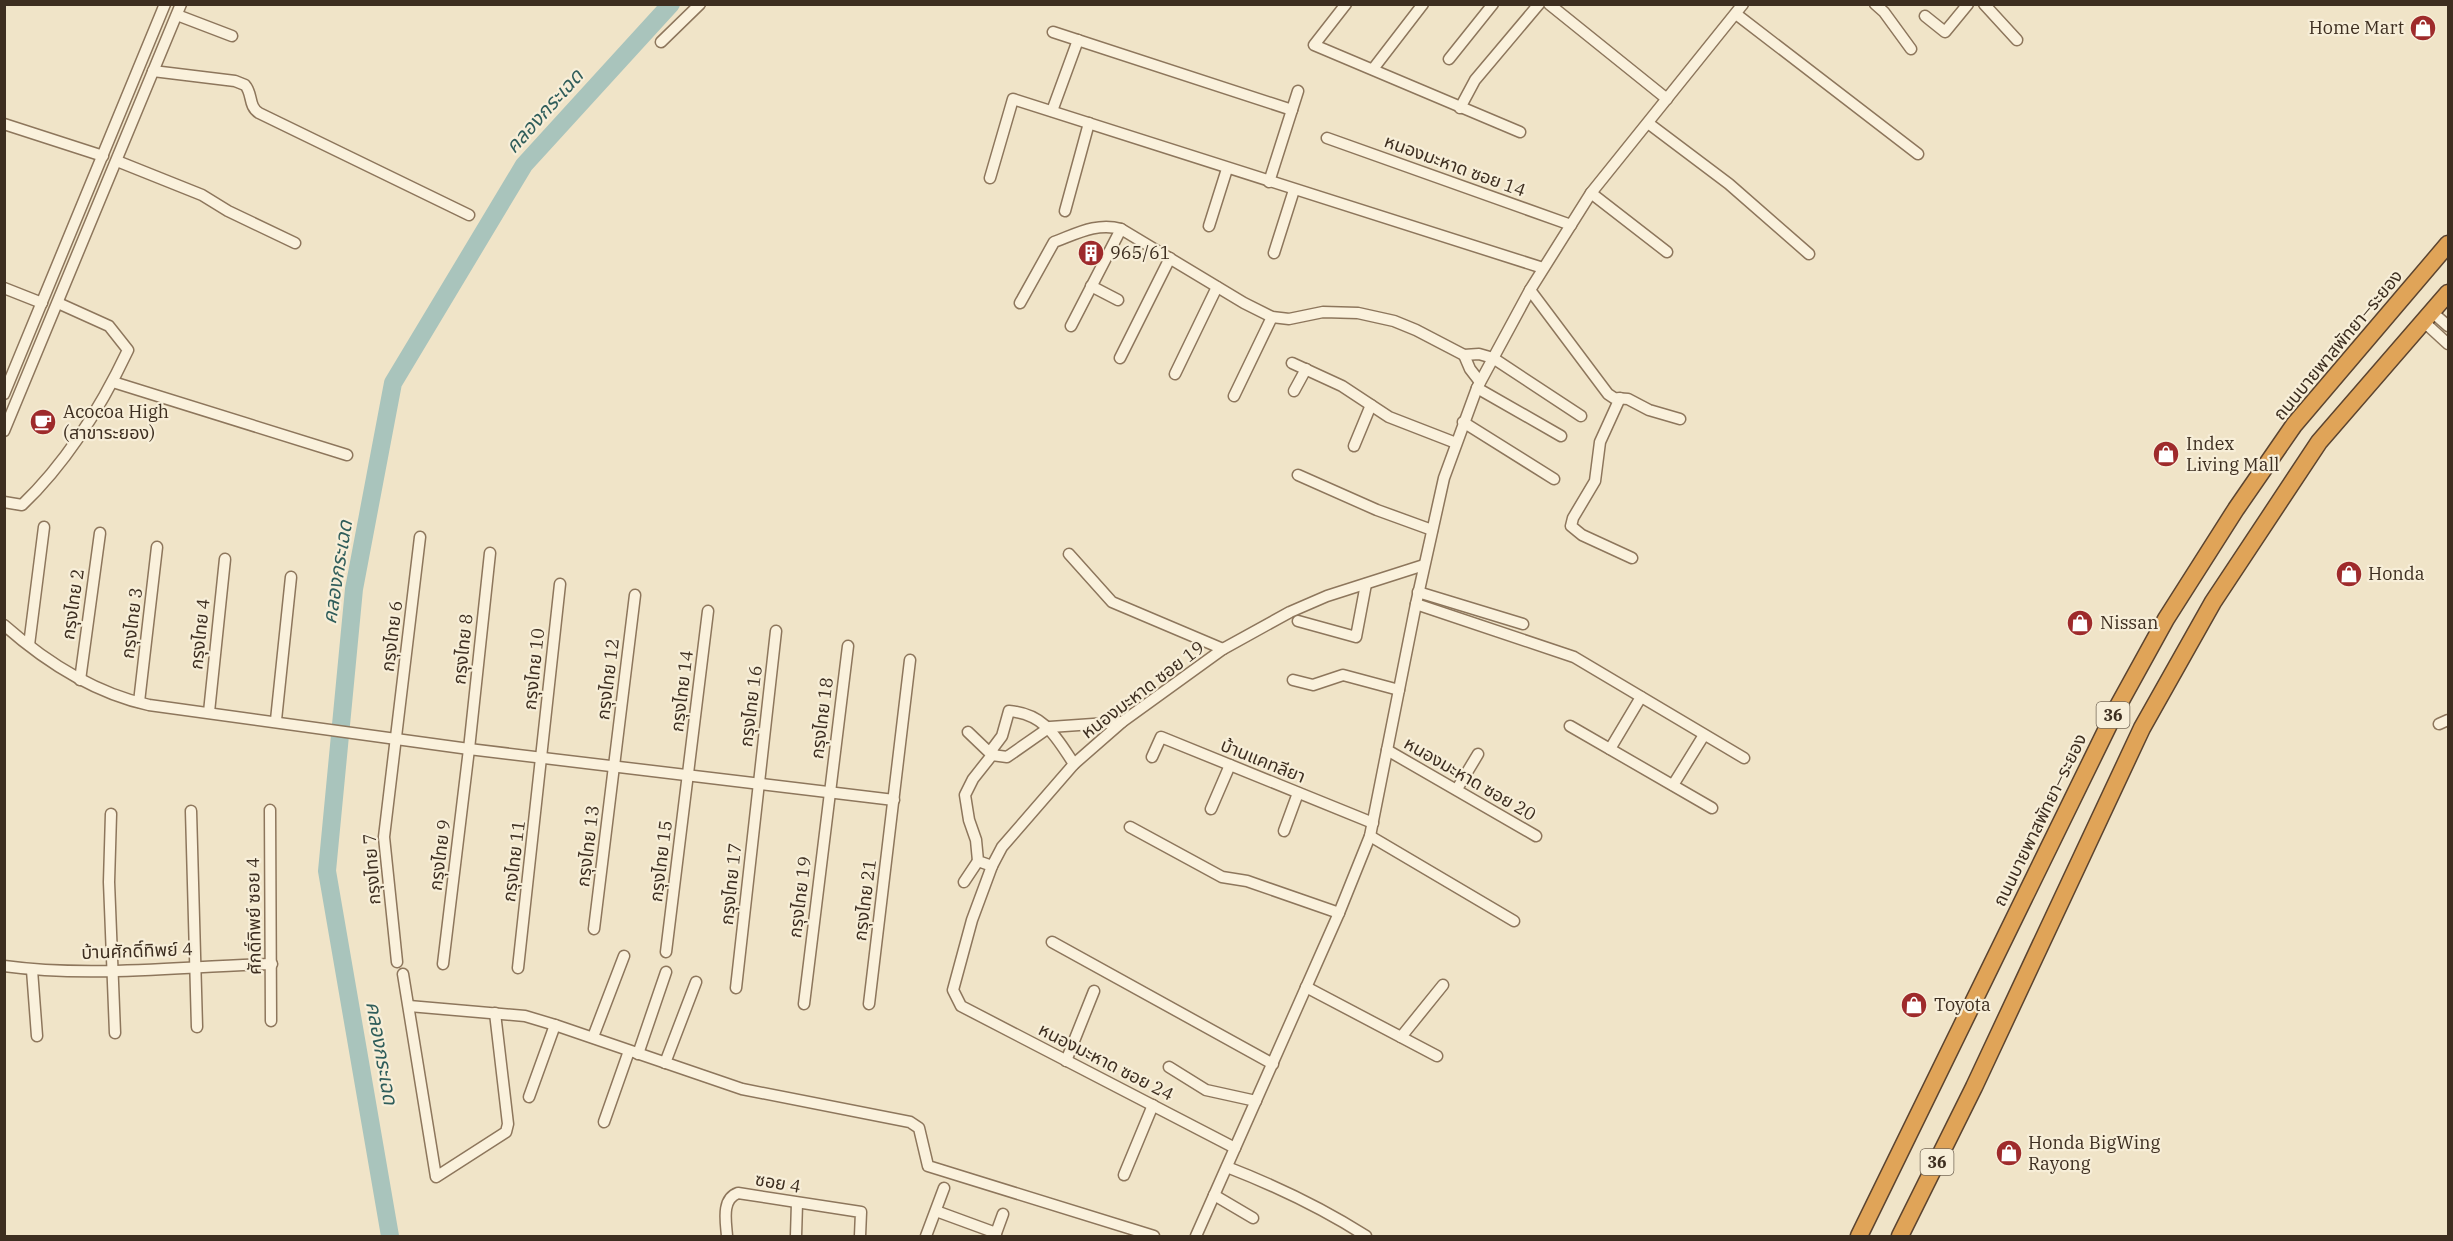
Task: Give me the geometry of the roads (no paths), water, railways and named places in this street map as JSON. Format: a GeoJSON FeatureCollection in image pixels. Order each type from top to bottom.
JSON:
{"type":"FeatureCollection","features":[{"type":"Feature","properties":{"kind":"highway","name":"ถนนบายพาสพัทยา–ระยอง"},"geometry":{"type":"LineString","coordinates":[[1859,1236],[2118,706],[2166,619],[2236,509],[2294,425],[2448,244]]}},
{"type":"Feature","properties":{"kind":"highway","name":"36"},"geometry":{"type":"LineString","coordinates":[[1900,1236],[1974,1087],[2142,728],[2213,602],[2319,442],[2448,293]]}},
{"type":"Feature","properties":{"kind":"street"},"geometry":{"type":"LineString","coordinates":[[4,394],[165,4]]}},
{"type":"Feature","properties":{"kind":"street"},"geometry":{"type":"LineString","coordinates":[[661,42],[700,4]]}},
{"type":"Feature","properties":{"kind":"street"},"geometry":{"type":"LineString","coordinates":[[1346,4],[1314,45],[1520,132]]}},
{"type":"Feature","properties":{"kind":"street"},"geometry":{"type":"LineString","coordinates":[[1373,69],[1423,4]]}},
{"type":"Feature","properties":{"kind":"street"},"geometry":{"type":"LineString","coordinates":[[1449,59],[1493,4]]}},
{"type":"Feature","properties":{"kind":"street"},"geometry":{"type":"LineString","coordinates":[[1460,108],[1475,80],[1539,4]]}},
{"type":"Feature","properties":{"kind":"street"},"geometry":{"type":"LineString","coordinates":[[1549,4],[1667,99]]}},
{"type":"Feature","properties":{"kind":"street"},"geometry":{"type":"LineString","coordinates":[[1875,4],[1884,12],[1911,49]]}},
{"type":"Feature","properties":{"kind":"street"},"geometry":{"type":"LineString","coordinates":[[1925,16],[1945,32],[1968,4]]}},
{"type":"Feature","properties":{"kind":"street"},"geometry":{"type":"LineString","coordinates":[[1984,4],[2017,40]]}},
{"type":"Feature","properties":{"kind":"street"},"geometry":{"type":"LineString","coordinates":[[1196,1236],[1339,913],[1370,836],[1424,565],[1444,478],[1463,422],[1478,385],[1530,290],[1591,193],[1739,9],[1918,154]]}},
{"type":"Feature","properties":{"kind":"street"},"geometry":{"type":"LineString","coordinates":[[4,431],[179,10],[232,36]]}},
{"type":"Feature","properties":{"kind":"street"},"geometry":{"type":"LineString","coordinates":[[1053,32],[1292,110]]}},
{"type":"Feature","properties":{"kind":"street"},"geometry":{"type":"LineString","coordinates":[[1052,111],[1078,40]]}},
{"type":"Feature","properties":{"kind":"street"},"geometry":{"type":"LineString","coordinates":[[153,71],[235,81],[245,85],[252,106],[260,113],[469,215]]}},
{"type":"Feature","properties":{"kind":"street"},"geometry":{"type":"LineString","coordinates":[[1269,182],[1298,91]]}},
{"type":"Feature","properties":{"kind":"street"},"geometry":{"type":"LineString","coordinates":[[990,178],[1014,99],[1227,169],[1543,268]]}},
{"type":"Feature","properties":{"kind":"street"},"geometry":{"type":"LineString","coordinates":[[1065,211],[1089,123]]}},
{"type":"Feature","properties":{"kind":"street"},"geometry":{"type":"LineString","coordinates":[[1648,123],[1729,184],[1809,254]]}},
{"type":"Feature","properties":{"kind":"street"},"geometry":{"type":"LineString","coordinates":[[4,124],[103,156]]}},
{"type":"Feature","properties":{"kind":"street","name":"หนองมะหาด ซอย 14"},"geometry":{"type":"LineString","coordinates":[[1327,138],[1571,225]]}},
{"type":"Feature","properties":{"kind":"street"},"geometry":{"type":"LineString","coordinates":[[117,161],[202,195],[228,211],[295,243]]}},
{"type":"Feature","properties":{"kind":"street"},"geometry":{"type":"LineString","coordinates":[[1209,226],[1227,169]]}},
{"type":"Feature","properties":{"kind":"street"},"geometry":{"type":"LineString","coordinates":[[1274,253],[1294,190]]}},
{"type":"Feature","properties":{"kind":"street"},"geometry":{"type":"LineString","coordinates":[[1591,193],[1667,252]]}},
{"type":"Feature","properties":{"kind":"street"},"geometry":{"type":"LineString","coordinates":[[1020,303],[1054,242],[1100,226],[1121,229],[1272,317],[1289,319],[1323,312],[1358,313],[1394,321],[1464,355],[1479,354],[1493,358],[1581,416]]}},
{"type":"Feature","properties":{"kind":"street"},"geometry":{"type":"LineString","coordinates":[[1071,326],[1121,229]]}},
{"type":"Feature","properties":{"kind":"street"},"geometry":{"type":"LineString","coordinates":[[1120,358],[1170,258]]}},
{"type":"Feature","properties":{"kind":"street"},"geometry":{"type":"LineString","coordinates":[[55,272],[68,277]]}},
{"type":"Feature","properties":{"kind":"street"},"geometry":{"type":"LineString","coordinates":[[1091,286],[1118,300]]}},
{"type":"Feature","properties":{"kind":"street"},"geometry":{"type":"LineString","coordinates":[[1175,374],[1217,287]]}},
{"type":"Feature","properties":{"kind":"street"},"geometry":{"type":"LineString","coordinates":[[4,288],[42,303]]}},
{"type":"Feature","properties":{"kind":"street"},"geometry":{"type":"LineString","coordinates":[[1530,290],[1602,387],[1612,397],[1633,401],[1649,410],[1680,419]]}},
{"type":"Feature","properties":{"kind":"street"},"geometry":{"type":"LineString","coordinates":[[4,502],[22,505],[40,487],[113,382],[128,350],[109,326],[58,303]]}},
{"type":"Feature","properties":{"kind":"street"},"geometry":{"type":"LineString","coordinates":[[1234,396],[1272,317]]}},
{"type":"Feature","properties":{"kind":"street"},"geometry":{"type":"LineString","coordinates":[[2428,317],[2448,326]]}},
{"type":"Feature","properties":{"kind":"street"},"geometry":{"type":"LineString","coordinates":[[2428,317],[2448,344]]}},
{"type":"Feature","properties":{"kind":"street"},"geometry":{"type":"LineString","coordinates":[[1464,355],[1478,385],[1561,436]]}},
{"type":"Feature","properties":{"kind":"street"},"geometry":{"type":"LineString","coordinates":[[1292,363],[1342,386],[1389,417],[1456,443]]}},
{"type":"Feature","properties":{"kind":"street"},"geometry":{"type":"LineString","coordinates":[[1294,391],[1306,369]]}},
{"type":"Feature","properties":{"kind":"street"},"geometry":{"type":"LineString","coordinates":[[113,382],[347,455]]}},
{"type":"Feature","properties":{"kind":"street"},"geometry":{"type":"LineString","coordinates":[[1620,398],[1600,442],[1595,481],[1573,518],[1571,526],[1582,535],[1632,558]]}},
{"type":"Feature","properties":{"kind":"street"},"geometry":{"type":"LineString","coordinates":[[1354,446],[1371,405]]}},
{"type":"Feature","properties":{"kind":"street"},"geometry":{"type":"LineString","coordinates":[[1463,422],[1554,479]]}},
{"type":"Feature","properties":{"kind":"street"},"geometry":{"type":"LineString","coordinates":[[1298,475],[1377,510],[1432,530]]}},
{"type":"Feature","properties":{"kind":"street"},"geometry":{"type":"LineString","coordinates":[[29,645],[44,527]]}},
{"type":"Feature","properties":{"kind":"street","name":"กรุงไทย 2"},"geometry":{"type":"LineString","coordinates":[[80,680],[100,533]]}},
{"type":"Feature","properties":{"kind":"street","name":"กรุงไทย 6"},"geometry":{"type":"LineString","coordinates":[[396,739],[420,537]]}},
{"type":"Feature","properties":{"kind":"street","name":"กรุงไทย 3"},"geometry":{"type":"LineString","coordinates":[[139,702],[157,547]]}},
{"type":"Feature","properties":{"kind":"street","name":"กรุงไทย 8"},"geometry":{"type":"LineString","coordinates":[[469,749],[490,553]]}},
{"type":"Feature","properties":{"kind":"street"},"geometry":{"type":"LineString","coordinates":[[1069,554],[1112,602],[1223,649]]}},
{"type":"Feature","properties":{"kind":"street","name":"กรุงไทย 4"},"geometry":{"type":"LineString","coordinates":[[209,712],[225,559]]}},
{"type":"Feature","properties":{"kind":"street","name":"หนองมะหาด ซอย 19"},"geometry":{"type":"LineString","coordinates":[[961,1006],[953,990],[972,920],[992,866],[1002,847],[1074,764],[1122,722],[1223,649],[1290,612],[1327,596],[1424,565]]}},
{"type":"Feature","properties":{"kind":"street"},"geometry":{"type":"LineString","coordinates":[[276,720],[291,577]]}},
{"type":"Feature","properties":{"kind":"street","name":"กรุงไทย 10"},"geometry":{"type":"LineString","coordinates":[[542,758],[561,584]]}},
{"type":"Feature","properties":{"kind":"street"},"geometry":{"type":"LineString","coordinates":[[1298,621],[1356,637],[1366,584]]}},
{"type":"Feature","properties":{"kind":"street"},"geometry":{"type":"LineString","coordinates":[[1418,592],[1523,624]]}},
{"type":"Feature","properties":{"kind":"street","name":"กรุงไทย 12"},"geometry":{"type":"LineString","coordinates":[[614,766],[634,595]]}},
{"type":"Feature","properties":{"kind":"street"},"geometry":{"type":"LineString","coordinates":[[1416,604],[1565,653],[1744,758]]}},
{"type":"Feature","properties":{"kind":"street","name":"กรุงไทย 14"},"geometry":{"type":"LineString","coordinates":[[689,775],[708,610]]}},
{"type":"Feature","properties":{"kind":"street"},"geometry":{"type":"LineString","coordinates":[[7,628],[80,680],[106,692],[139,702],[469,749],[894,800]]}},
{"type":"Feature","properties":{"kind":"street","name":"กรุงไทย 16"},"geometry":{"type":"LineString","coordinates":[[759,784],[776,631]]}},
{"type":"Feature","properties":{"kind":"street","name":"กรุงไทย 18"},"geometry":{"type":"LineString","coordinates":[[829,794],[848,646]]}},
{"type":"Feature","properties":{"kind":"street","name":"กรุงไทย 21"},"geometry":{"type":"LineString","coordinates":[[869,1004],[910,660]]}},
{"type":"Feature","properties":{"kind":"street"},"geometry":{"type":"LineString","coordinates":[[1293,680],[1313,685],[1343,675],[1399,690]]}},
{"type":"Feature","properties":{"kind":"street"},"geometry":{"type":"LineString","coordinates":[[1610,749],[1641,697]]}},
{"type":"Feature","properties":{"kind":"street"},"geometry":{"type":"LineString","coordinates":[[964,882],[978,861],[976,840],[969,820],[965,795],[1002,736],[1009,711],[1028,716],[1050,727],[1074,764]]}},
{"type":"Feature","properties":{"kind":"street"},"geometry":{"type":"LineString","coordinates":[[968,732],[992,755],[1007,757],[1050,727],[1122,722]]}},
{"type":"Feature","properties":{"kind":"street"},"geometry":{"type":"LineString","coordinates":[[1570,726],[1712,808]]}},
{"type":"Feature","properties":{"kind":"street"},"geometry":{"type":"LineString","coordinates":[[1672,785],[1704,735]]}},
{"type":"Feature","properties":{"kind":"street","name":"บ้านแคทลียา"},"geometry":{"type":"LineString","coordinates":[[1152,757],[1161,737],[1373,824]]}},
{"type":"Feature","properties":{"kind":"street","name":"กรุงไทย 7"},"geometry":{"type":"LineString","coordinates":[[396,739],[384,837],[397,962]]}},
{"type":"Feature","properties":{"kind":"street","name":"กรุงไทย 9"},"geometry":{"type":"LineString","coordinates":[[443,964],[469,749]]}},
{"type":"Feature","properties":{"kind":"street","name":"หนองมะหาด ซอย 20"},"geometry":{"type":"LineString","coordinates":[[1387,750],[1536,836]]}},
{"type":"Feature","properties":{"kind":"street"},"geometry":{"type":"LineString","coordinates":[[1457,789],[1478,754]]}},
{"type":"Feature","properties":{"kind":"street","name":"กรุงไทย 11"},"geometry":{"type":"LineString","coordinates":[[518,968],[542,758]]}},
{"type":"Feature","properties":{"kind":"street"},"geometry":{"type":"LineString","coordinates":[[1211,809],[1230,765]]}},
{"type":"Feature","properties":{"kind":"street","name":"กรุงไทย 13"},"geometry":{"type":"LineString","coordinates":[[594,929],[614,766]]}},
{"type":"Feature","properties":{"kind":"street","name":"กรุงไทย 15"},"geometry":{"type":"LineString","coordinates":[[666,952],[689,775]]}},
{"type":"Feature","properties":{"kind":"street","name":"กรุงไทย 17"},"geometry":{"type":"LineString","coordinates":[[736,988],[759,784]]}},
{"type":"Feature","properties":{"kind":"street"},"geometry":{"type":"LineString","coordinates":[[1284,831],[1298,793]]}},
{"type":"Feature","properties":{"kind":"street","name":"กรุงไทย 19"},"geometry":{"type":"LineString","coordinates":[[804,1004],[829,794]]}},
{"type":"Feature","properties":{"kind":"street"},"geometry":{"type":"LineString","coordinates":[[191,810],[197,1027]]}},
{"type":"Feature","properties":{"kind":"street","name":"ศักดิ์ทิพย์ ซอย 4"},"geometry":{"type":"LineString","coordinates":[[270,810],[271,1021]]}},
{"type":"Feature","properties":{"kind":"street"},"geometry":{"type":"LineString","coordinates":[[111,814],[109,882],[115,1033]]}},
{"type":"Feature","properties":{"kind":"street"},"geometry":{"type":"LineString","coordinates":[[1130,827],[1222,876],[1247,881],[1339,913]]}},
{"type":"Feature","properties":{"kind":"street"},"geometry":{"type":"LineString","coordinates":[[1370,836],[1514,921]]}},
{"type":"Feature","properties":{"kind":"street"},"geometry":{"type":"LineString","coordinates":[[978,861],[992,866]]}},
{"type":"Feature","properties":{"kind":"street"},"geometry":{"type":"LineString","coordinates":[[1052,942],[1273,1064]]}},
{"type":"Feature","properties":{"kind":"street"},"geometry":{"type":"LineString","coordinates":[[593,1037],[624,956]]}},
{"type":"Feature","properties":{"kind":"street","name":"บ้านศักดิ์ทิพย์ 4"},"geometry":{"type":"LineString","coordinates":[[4,966],[32,969],[112,970],[272,964]]}},
{"type":"Feature","properties":{"kind":"street"},"geometry":{"type":"LineString","coordinates":[[32,969],[37,1036]]}},
{"type":"Feature","properties":{"kind":"street"},"geometry":{"type":"LineString","coordinates":[[604,1122],[666,972]]}},
{"type":"Feature","properties":{"kind":"street"},"geometry":{"type":"LineString","coordinates":[[403,974],[436,1177],[506,1132],[508,1124],[495,1013]]}},
{"type":"Feature","properties":{"kind":"street"},"geometry":{"type":"LineString","coordinates":[[665,1063],[696,982]]}},
{"type":"Feature","properties":{"kind":"street"},"geometry":{"type":"LineString","coordinates":[[1401,1036],[1443,985]]}},
{"type":"Feature","properties":{"kind":"street"},"geometry":{"type":"LineString","coordinates":[[1306,987],[1437,1056]]}},
{"type":"Feature","properties":{"kind":"street"},"geometry":{"type":"LineString","coordinates":[[1066,1061],[1094,992]]}},
{"type":"Feature","properties":{"kind":"street"},"geometry":{"type":"LineString","coordinates":[[409,1006],[525,1016],[593,1037],[741,1089],[910,1122],[919,1128],[928,1166],[1154,1236]]}},
{"type":"Feature","properties":{"kind":"street","name":"หนองมะหาด ซอย 24"},"geometry":{"type":"LineString","coordinates":[[961,1006],[1235,1148]]}},
{"type":"Feature","properties":{"kind":"street"},"geometry":{"type":"LineString","coordinates":[[529,1097],[555,1025]]}},
{"type":"Feature","properties":{"kind":"street"},"geometry":{"type":"LineString","coordinates":[[1169,1067],[1206,1090],[1256,1101]]}},
{"type":"Feature","properties":{"kind":"street"},"geometry":{"type":"LineString","coordinates":[[1124,1175],[1153,1105]]}},
{"type":"Feature","properties":{"kind":"street"},"geometry":{"type":"LineString","coordinates":[[1227,1167],[1278,1187],[1330,1213],[1366,1236]]}},
{"type":"Feature","properties":{"kind":"street"},"geometry":{"type":"LineString","coordinates":[[926,1236],[944,1188]]}},
{"type":"Feature","properties":{"kind":"street","name":"ซอย 4"},"geometry":{"type":"LineString","coordinates":[[727,1236],[727,1204],[735,1194],[861,1212],[860,1236]]}},
{"type":"Feature","properties":{"kind":"street"},"geometry":{"type":"LineString","coordinates":[[1214,1195],[1253,1218]]}},
{"type":"Feature","properties":{"kind":"street"},"geometry":{"type":"LineString","coordinates":[[796,1236],[797,1203]]}},
{"type":"Feature","properties":{"kind":"street"},"geometry":{"type":"LineString","coordinates":[[936,1211],[996,1235],[1003,1214]]}},
{"type":"Feature","properties":{"kind":"waterway","name":"คลองกระเฉด"},"geometry":{"type":"LineString","coordinates":[[390,1236],[327,871],[354,589],[393,383],[524,165],[671,4]]}},
{"type":"Feature","properties":{"kind":"place","name":"Home Mart"},"geometry":{"type":"Point","coordinates":[2423,28]}},
{"type":"Feature","properties":{"kind":"place","name":"965/61"},"geometry":{"type":"Point","coordinates":[1091,253]}},
{"type":"Feature","properties":{"kind":"place","name":"Acocoa High (สาขาระยอง)"},"geometry":{"type":"Point","coordinates":[43,422]}},
{"type":"Feature","properties":{"kind":"place","name":"Index Living Mall"},"geometry":{"type":"Point","coordinates":[2166,454]}},
{"type":"Feature","properties":{"kind":"place","name":"Honda"},"geometry":{"type":"Point","coordinates":[2349,574]}},
{"type":"Feature","properties":{"kind":"place","name":"Nissan"},"geometry":{"type":"Point","coordinates":[2080,623]}},
{"type":"Feature","properties":{"kind":"place","name":"Toyota"},"geometry":{"type":"Point","coordinates":[1914,1005]}},
{"type":"Feature","properties":{"kind":"place","name":"Honda BigWing Rayong"},"geometry":{"type":"Point","coordinates":[2009,1153]}}]}
